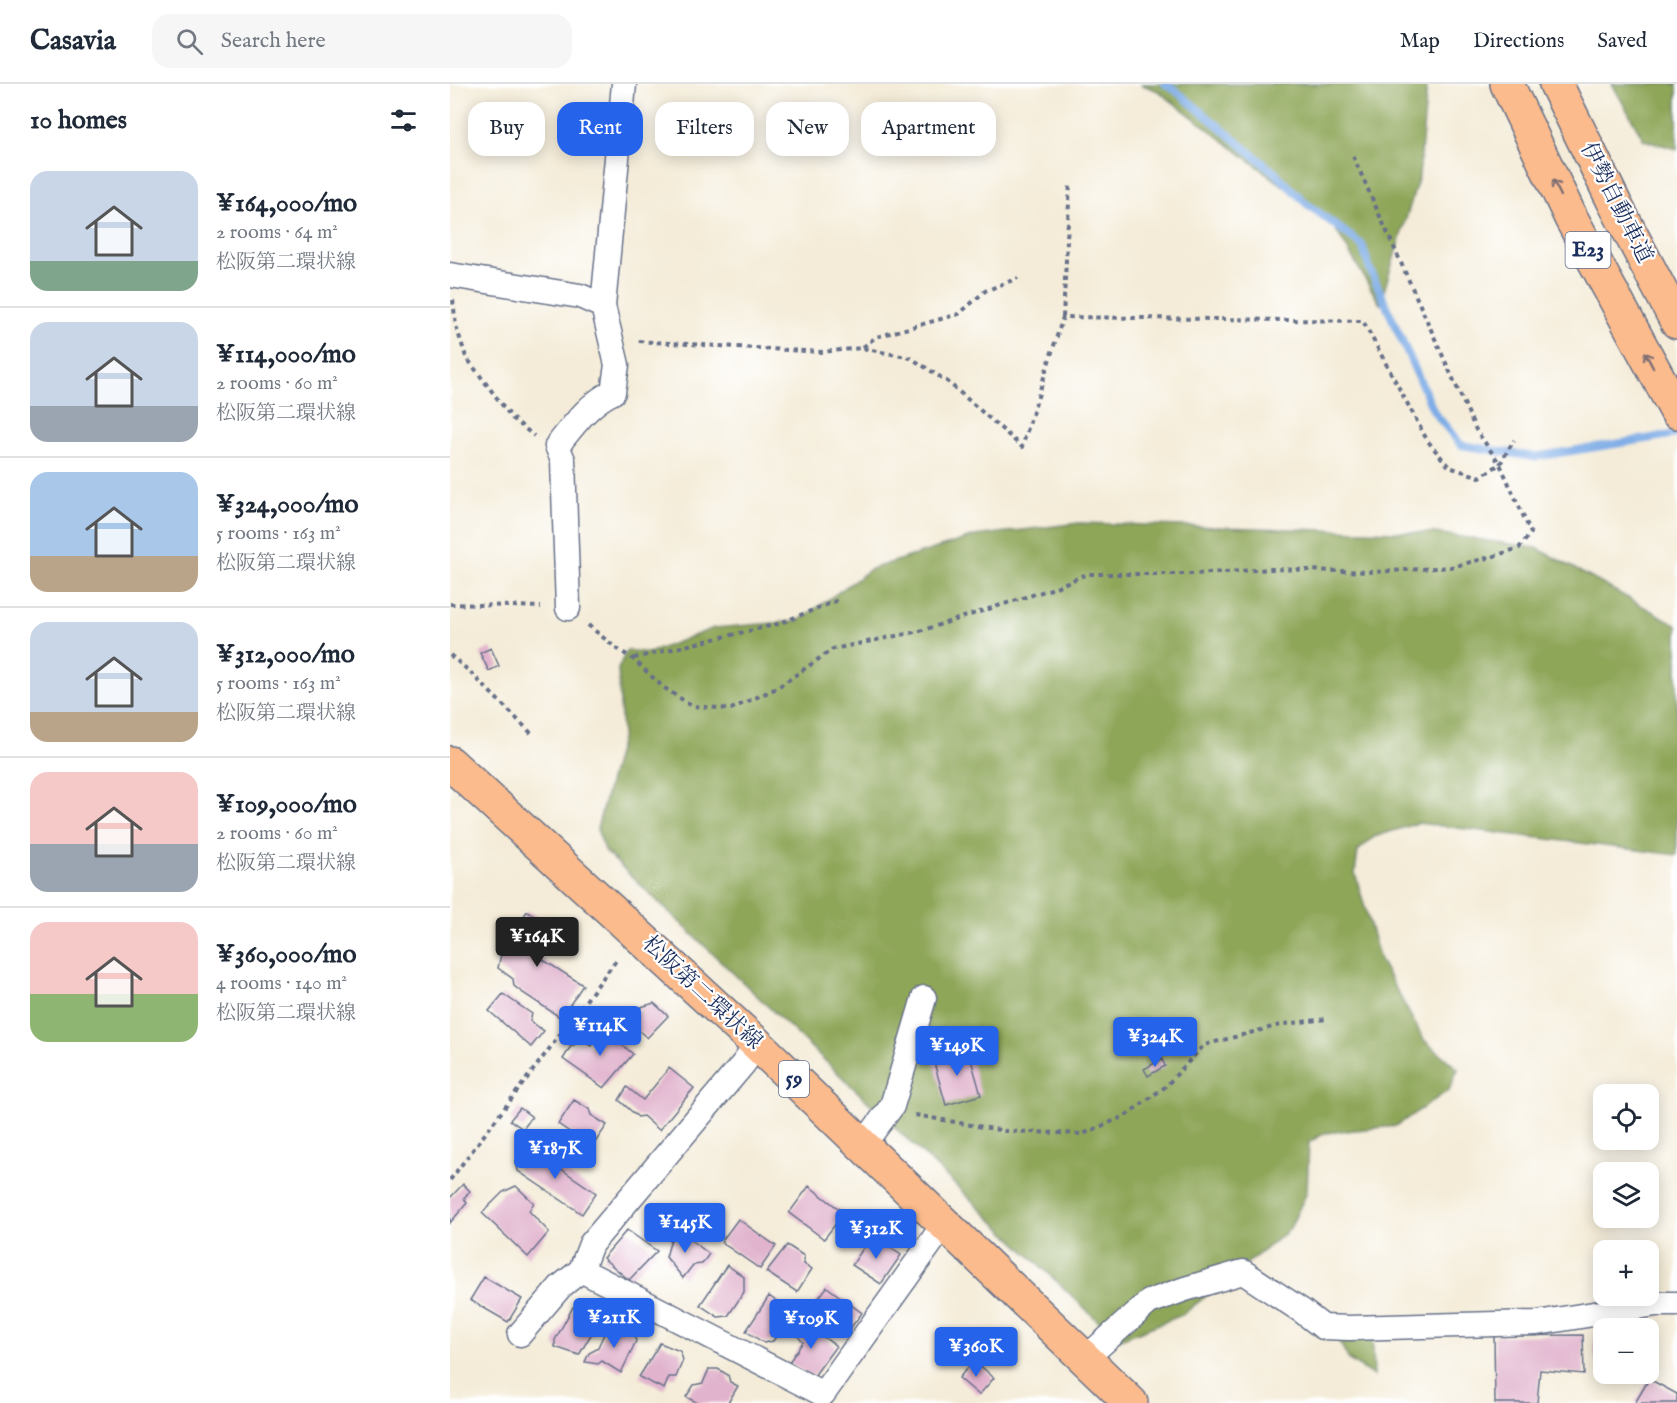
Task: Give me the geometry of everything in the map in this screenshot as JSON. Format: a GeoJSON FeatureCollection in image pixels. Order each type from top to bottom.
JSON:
{"type":"FeatureCollection","features":[{"type":"Feature","properties":{"kind":"main road","name":"伊勢自動車道"},"geometry":{"type":"LineString","coordinates":[[1507,84],[1571,218],[1677,411]]}},
{"type":"Feature","properties":{"kind":"main road","name":"伊勢自動車道"},"geometry":{"type":"LineString","coordinates":[[1556,84],[1677,322]]}},
{"type":"Feature","properties":{"kind":"main road","name":"松阪第二環状線"},"geometry":{"type":"LineString","coordinates":[[450,763],[757,1044],[1131,1403]]}},
{"type":"Feature","properties":{"kind":"street"},"geometry":{"type":"LineString","coordinates":[[568,608],[563,460],[557,446],[601,397],[613,392],[617,365],[603,306],[624,84]]}},
{"type":"Feature","properties":{"kind":"street"},"geometry":{"type":"LineString","coordinates":[[451,285],[580,296],[603,306]]}},
{"type":"Feature","properties":{"kind":"street"},"geometry":{"type":"LineString","coordinates":[[863,1144],[892,1106],[924,998]]}},
{"type":"Feature","properties":{"kind":"street"},"geometry":{"type":"LineString","coordinates":[[520,1334],[560,1287],[580,1270],[591,1244],[744,1063],[757,1044]]}},
{"type":"Feature","properties":{"kind":"street"},"geometry":{"type":"LineString","coordinates":[[580,1270],[823,1394],[945,1223]]}},
{"type":"Feature","properties":{"kind":"street"},"geometry":{"type":"LineString","coordinates":[[1087,1361],[1097,1348],[1149,1302],[1243,1272],[1323,1327],[1537,1323],[1645,1306],[1677,1304]]}},
{"type":"Feature","properties":{"kind":"path"},"geometry":{"type":"LineString","coordinates":[[450,604],[568,608],[616,648],[633,658],[663,687],[692,706],[731,709],[777,688],[833,649],[920,631],[1051,589],[1088,574],[1192,574],[1271,569],[1375,572],[1451,567],[1519,548],[1531,533],[1500,464],[1476,430],[1353,156]]}},
{"type":"Feature","properties":{"kind":"path"},"geometry":{"type":"LineString","coordinates":[[612,339],[820,352],[862,348],[911,358],[948,381],[1022,447],[1064,317],[1070,183]]}},
{"type":"Feature","properties":{"kind":"path"},"geometry":{"type":"LineString","coordinates":[[862,348],[876,337],[958,314],[985,291],[1018,278]]}},
{"type":"Feature","properties":{"kind":"path"},"geometry":{"type":"LineString","coordinates":[[451,285],[456,326],[466,357],[512,418],[551,451],[557,446]]}},
{"type":"Feature","properties":{"kind":"path"},"geometry":{"type":"LineString","coordinates":[[1064,317],[1363,321],[1427,440],[1449,467],[1480,477],[1500,464],[1514,440]]}},
{"type":"Feature","properties":{"kind":"path"},"geometry":{"type":"LineString","coordinates":[[633,658],[778,624],[841,599]]}},
{"type":"Feature","properties":{"kind":"path"},"geometry":{"type":"LineString","coordinates":[[450,655],[534,736]]}},
{"type":"Feature","properties":{"kind":"path"},"geometry":{"type":"LineString","coordinates":[[450,1180],[615,961],[638,934]]}},
{"type":"Feature","properties":{"kind":"path"},"geometry":{"type":"LineString","coordinates":[[892,1106],[909,1114],[1005,1131],[1083,1134],[1125,1116],[1149,1099],[1165,1087],[1204,1045],[1284,1024],[1326,1018]]}},
{"type":"Feature","properties":{"kind":"green space"},"geometry":{"type":"Polygon","coordinates":[[[1140,84],[1427,84],[1419,176],[1380,304],[1332,223],[1158,91],[1140,84]]]}},
{"type":"Feature","properties":{"kind":"green space"},"geometry":{"type":"Polygon","coordinates":[[[1612,84],[1677,84],[1677,149],[1644,140],[1612,84]]]}},
{"type":"Feature","properties":{"kind":"green space"},"geometry":{"type":"Polygon","coordinates":[[[1079,523],[1435,533],[1537,548],[1677,625],[1677,855],[1418,823],[1374,837],[1358,851],[1355,873],[1380,960],[1424,1040],[1458,1069],[1449,1090],[1396,1126],[1325,1133],[1309,1142],[1307,1192],[1289,1230],[1182,1315],[1118,1340],[605,851],[597,829],[622,735],[618,669],[627,650],[649,653],[714,628],[798,621],[871,569],[975,536],[1079,523]]]}},
{"type":"Feature","properties":{"kind":"green space"},"geometry":{"type":"Polygon","coordinates":[[[1327,1318],[1372,1318],[1374,1376],[1349,1360],[1327,1318]]]}},
{"type":"Feature","properties":{"kind":"building"},"geometry":{"type":"Polygon","coordinates":[[[491,648],[499,666],[489,671],[480,653],[491,648]]]}},
{"type":"Feature","properties":{"kind":"building"},"geometry":{"type":"Polygon","coordinates":[[[527,911],[549,924],[539,939],[543,944],[537,956],[583,985],[561,1018],[514,986],[513,979],[498,968],[501,954],[527,911]]]}},
{"type":"Feature","properties":{"kind":"building"},"geometry":{"type":"Polygon","coordinates":[[[503,994],[532,1014],[530,1021],[544,1031],[531,1047],[489,1011],[503,994]]]}},
{"type":"Feature","properties":{"kind":"building"},"geometry":{"type":"Polygon","coordinates":[[[654,1003],[668,1016],[647,1038],[633,1025],[634,1018],[641,1007],[654,1003]]]}},
{"type":"Feature","properties":{"kind":"building"},"geometry":{"type":"Polygon","coordinates":[[[612,1028],[624,1040],[620,1043],[633,1054],[604,1088],[563,1059],[571,1046],[582,1041],[591,1046],[602,1030],[612,1028]]]}},
{"type":"Feature","properties":{"kind":"building"},"geometry":{"type":"Polygon","coordinates":[[[968,1049],[981,1095],[946,1105],[933,1059],[968,1049]]]}},
{"type":"Feature","properties":{"kind":"building"},"geometry":{"type":"Polygon","coordinates":[[[1162,1059],[1165,1066],[1148,1076],[1144,1069],[1162,1059]]]}},
{"type":"Feature","properties":{"kind":"building"},"geometry":{"type":"Polygon","coordinates":[[[669,1068],[694,1088],[659,1130],[643,1116],[638,1117],[619,1100],[627,1087],[643,1100],[669,1068]]]}},
{"type":"Feature","properties":{"kind":"building"},"geometry":{"type":"Polygon","coordinates":[[[574,1100],[589,1109],[591,1115],[607,1125],[592,1147],[558,1124],[574,1100]]]}},
{"type":"Feature","properties":{"kind":"building"},"geometry":{"type":"Polygon","coordinates":[[[520,1108],[532,1117],[523,1129],[510,1120],[520,1108]]]}},
{"type":"Feature","properties":{"kind":"building"},"geometry":{"type":"Polygon","coordinates":[[[522,1150],[533,1150],[596,1193],[582,1214],[518,1171],[516,1161],[522,1150]]]}},
{"type":"Feature","properties":{"kind":"building"},"geometry":{"type":"Polygon","coordinates":[[[463,1184],[470,1191],[464,1198],[467,1203],[450,1223],[450,1198],[463,1184]]]}},
{"type":"Feature","properties":{"kind":"building"},"geometry":{"type":"Polygon","coordinates":[[[516,1186],[534,1203],[529,1211],[549,1232],[528,1257],[482,1213],[503,1192],[516,1186]]]}},
{"type":"Feature","properties":{"kind":"building"},"geometry":{"type":"Polygon","coordinates":[[[809,1186],[844,1213],[824,1239],[789,1213],[809,1186]]]}},
{"type":"Feature","properties":{"kind":"building"},"geometry":{"type":"Polygon","coordinates":[[[738,1219],[776,1246],[760,1269],[721,1242],[738,1219]]]}},
{"type":"Feature","properties":{"kind":"building"},"geometry":{"type":"Polygon","coordinates":[[[627,1230],[657,1251],[629,1280],[603,1258],[627,1230]]]}},
{"type":"Feature","properties":{"kind":"building"},"geometry":{"type":"Polygon","coordinates":[[[678,1230],[709,1254],[702,1264],[693,1265],[683,1278],[666,1257],[671,1239],[678,1230]]]}},
{"type":"Feature","properties":{"kind":"building"},"geometry":{"type":"Polygon","coordinates":[[[872,1235],[901,1255],[881,1284],[852,1265],[872,1235]]]}},
{"type":"Feature","properties":{"kind":"building"},"geometry":{"type":"Polygon","coordinates":[[[787,1245],[804,1256],[804,1264],[812,1269],[797,1292],[766,1272],[787,1245]]]}},
{"type":"Feature","properties":{"kind":"building"},"geometry":{"type":"Polygon","coordinates":[[[727,1265],[744,1277],[744,1292],[728,1316],[718,1317],[700,1305],[727,1265]]]}},
{"type":"Feature","properties":{"kind":"building"},"geometry":{"type":"Polygon","coordinates":[[[484,1277],[522,1299],[508,1322],[470,1300],[484,1277]]]}},
{"type":"Feature","properties":{"kind":"building"},"geometry":{"type":"Polygon","coordinates":[[[827,1287],[862,1313],[846,1334],[811,1308],[827,1287]]]}},
{"type":"Feature","properties":{"kind":"building"},"geometry":{"type":"Polygon","coordinates":[[[769,1296],[793,1313],[773,1341],[764,1343],[746,1331],[769,1296]]]}},
{"type":"Feature","properties":{"kind":"building"},"geometry":{"type":"Polygon","coordinates":[[[592,1302],[606,1309],[579,1355],[555,1347],[555,1340],[573,1307],[585,1311],[592,1302]]]}},
{"type":"Feature","properties":{"kind":"building"},"geometry":{"type":"Polygon","coordinates":[[[799,1320],[836,1346],[814,1376],[789,1362],[803,1342],[793,1331],[799,1320]]]}},
{"type":"Feature","properties":{"kind":"building"},"geometry":{"type":"Polygon","coordinates":[[[616,1324],[633,1334],[636,1341],[621,1373],[602,1361],[598,1364],[585,1362],[589,1353],[597,1349],[605,1332],[611,1333],[616,1324]]]}},
{"type":"Feature","properties":{"kind":"building"},"geometry":{"type":"Polygon","coordinates":[[[1583,1335],[1584,1374],[1540,1370],[1537,1403],[1495,1403],[1494,1336],[1583,1335]]]}},
{"type":"Feature","properties":{"kind":"building"},"geometry":{"type":"Polygon","coordinates":[[[660,1343],[680,1351],[683,1360],[676,1377],[669,1377],[664,1389],[639,1377],[660,1343]]]}},
{"type":"Feature","properties":{"kind":"building"},"geometry":{"type":"Polygon","coordinates":[[[974,1360],[994,1378],[979,1395],[959,1378],[974,1360]]]}},
{"type":"Feature","properties":{"kind":"building"},"geometry":{"type":"Polygon","coordinates":[[[709,1369],[718,1369],[728,1375],[730,1382],[738,1386],[728,1403],[698,1403],[686,1397],[694,1385],[703,1383],[709,1369]]]}},
{"type":"Feature","properties":{"kind":"building"},"geometry":{"type":"Polygon","coordinates":[[[1646,1384],[1658,1384],[1677,1394],[1677,1403],[1635,1403],[1646,1384]]]}},
{"type":"Feature","properties":{"kind":"waterway"},"geometry":{"type":"LineString","coordinates":[[1165,84],[1275,173],[1307,204],[1362,245],[1369,267],[1434,412],[1461,445],[1534,457],[1677,434]]}}]}
